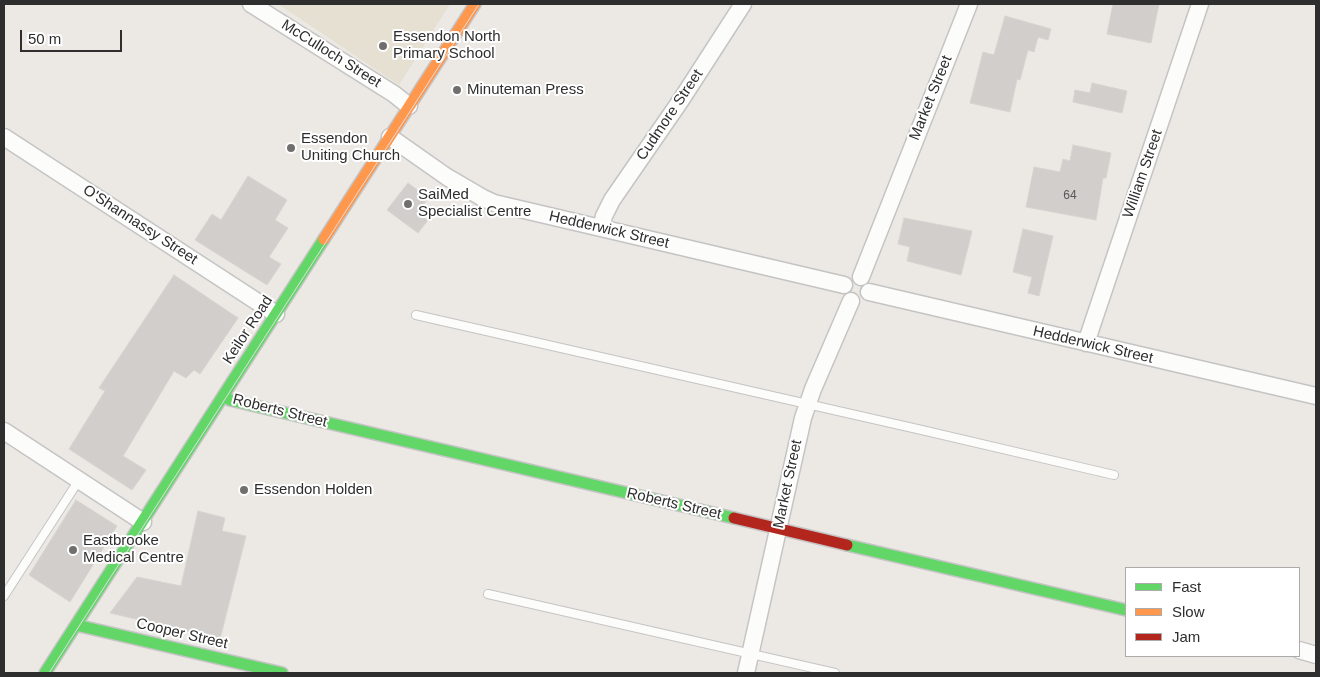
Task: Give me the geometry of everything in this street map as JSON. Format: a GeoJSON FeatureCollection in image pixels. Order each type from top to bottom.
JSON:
{"type":"FeatureCollection","features":[{"type":"Feature","properties":{"kind":"street","name":"McCulloch Street"},"geometry":{"type":"LineString","coordinates":[[251,4],[410,106]]}},
{"type":"Feature","properties":{"kind":"street","name":"Keilor Road"},"geometry":{"type":"LineString","coordinates":[[45,673],[475,4]]}},
{"type":"Feature","properties":{"kind":"street","name":"Cudmore Street"},"geometry":{"type":"LineString","coordinates":[[601,228],[604,216],[612,200],[681,100],[743,4]]}},
{"type":"Feature","properties":{"kind":"street","name":"Market Street"},"geometry":{"type":"LineString","coordinates":[[861,277],[969,4]]}},
{"type":"Feature","properties":{"kind":"street","name":"William Street"},"geometry":{"type":"LineString","coordinates":[[1086,343],[1200,4]]}},
{"type":"Feature","properties":{"kind":"street","name":"O'Shannassy Street"},"geometry":{"type":"LineString","coordinates":[[4,137],[276,314]]}},
{"type":"Feature","properties":{"kind":"street","name":"Hedderwick Street"},"geometry":{"type":"LineString","coordinates":[[390,138],[447,177],[483,198],[500,204],[844,286]]}},
{"type":"Feature","properties":{"kind":"street"},"geometry":{"type":"LineString","coordinates":[[853,276],[861,277],[869,285],[870,292],[862,301],[851,301],[846,296],[844,286],[853,276]]}},
{"type":"Feature","properties":{"kind":"street","name":"Hedderwick Street"},"geometry":{"type":"LineString","coordinates":[[870,292],[1316,395]]}},
{"type":"Feature","properties":{"kind":"street","name":"Market Street"},"geometry":{"type":"LineString","coordinates":[[746,673],[803,418],[807,404],[851,301]]}},
{"type":"Feature","properties":{"kind":"street","name":"Roberts Street"},"geometry":{"type":"LineString","coordinates":[[223,396],[230,400],[1125,610]]}},
{"type":"Feature","properties":{"kind":"street"},"geometry":{"type":"LineString","coordinates":[[6,437],[79,480],[143,522]]}},
{"type":"Feature","properties":{"kind":"street","name":"Cooper Street"},"geometry":{"type":"LineString","coordinates":[[76,625],[282,673]]}},
{"type":"Feature","properties":{"kind":"street"},"geometry":{"type":"LineString","coordinates":[[1300,650],[1316,654]]}},
{"type":"Feature","properties":{"kind":"lane"},"geometry":{"type":"LineString","coordinates":[[416,315],[1114,475]]}},
{"type":"Feature","properties":{"kind":"lane"},"geometry":{"type":"LineString","coordinates":[[4,596],[79,480]]}},
{"type":"Feature","properties":{"kind":"lane"},"geometry":{"type":"LineString","coordinates":[[488,594],[835,673]]}},
{"type":"Feature","properties":{"kind":"shaded area","name":"Essendon North Primary School"},"geometry":{"type":"Polygon","coordinates":[[[278,4],[450,4],[399,85],[278,4]]]}},
{"type":"Feature","properties":{"kind":"building"},"geometry":{"type":"Polygon","coordinates":[[[1113,4],[1159,4],[1151,43],[1107,34],[1113,4]]]}},
{"type":"Feature","properties":{"kind":"building"},"geometry":{"type":"Polygon","coordinates":[[[1005,16],[1051,29],[1048,40],[1038,37],[1034,52],[1028,50],[1020,80],[1017,79],[1010,112],[970,103],[983,52],[994,55],[1005,16]]]}},
{"type":"Feature","properties":{"kind":"building"},"geometry":{"type":"Polygon","coordinates":[[[1092,83],[1127,91],[1122,113],[1073,102],[1075,90],[1090,93],[1092,83]]]}},
{"type":"Feature","properties":{"kind":"building"},"geometry":{"type":"Polygon","coordinates":[[[1073,145],[1111,153],[1106,178],[1103,178],[1096,220],[1026,207],[1034,167],[1060,172],[1063,159],[1070,161],[1073,145]]]}},
{"type":"Feature","properties":{"kind":"building"},"geometry":{"type":"Polygon","coordinates":[[[248,176],[287,200],[275,220],[288,228],[269,257],[281,264],[267,285],[195,240],[212,214],[221,220],[248,176]]]}},
{"type":"Feature","properties":{"kind":"building","name":"SaiMed Specialist Centre"},"geometry":{"type":"Polygon","coordinates":[[[408,183],[428,198],[418,213],[428,220],[418,233],[387,210],[408,183]]]}},
{"type":"Feature","properties":{"kind":"building"},"geometry":{"type":"Polygon","coordinates":[[[904,218],[972,231],[961,275],[907,261],[910,247],[898,244],[904,218]]]}},
{"type":"Feature","properties":{"kind":"building"},"geometry":{"type":"Polygon","coordinates":[[[1023,229],[1053,236],[1039,296],[1028,293],[1032,277],[1013,272],[1023,229]]]}},
{"type":"Feature","properties":{"kind":"building"},"geometry":{"type":"Polygon","coordinates":[[[174,275],[238,318],[200,374],[194,370],[186,378],[174,371],[123,456],[146,470],[132,490],[69,449],[105,391],[99,388],[174,275]]]}},
{"type":"Feature","properties":{"kind":"building","name":"Eastbrooke Medical Centre"},"geometry":{"type":"Polygon","coordinates":[[[76,500],[117,526],[70,602],[29,575],[76,500]]]}},
{"type":"Feature","properties":{"kind":"building"},"geometry":{"type":"Polygon","coordinates":[[[198,511],[225,518],[222,531],[246,536],[220,639],[110,613],[137,577],[181,586],[198,511]]]}},
{"type":"Feature","properties":{"kind":"tram line"},"geometry":{"type":"LineString","coordinates":[[49,673],[479,4]]}},
{"type":"Feature","properties":{"kind":"traffic: fast"},"geometry":{"type":"LineString","coordinates":[[45,673],[324,239]]}},
{"type":"Feature","properties":{"kind":"traffic: fast"},"geometry":{"type":"LineString","coordinates":[[223,396],[230,400],[734,518]]}},
{"type":"Feature","properties":{"kind":"traffic: fast"},"geometry":{"type":"LineString","coordinates":[[847,545],[1125,610]]}},
{"type":"Feature","properties":{"kind":"traffic: fast"},"geometry":{"type":"LineString","coordinates":[[76,625],[282,673]]}},
{"type":"Feature","properties":{"kind":"traffic: slow"},"geometry":{"type":"LineString","coordinates":[[324,239],[475,4]]}},
{"type":"Feature","properties":{"kind":"traffic: jam"},"geometry":{"type":"LineString","coordinates":[[734,518],[847,545]]}},
{"type":"Feature","properties":{"kind":"place","name":"Essendon North Primary School"},"geometry":{"type":"Point","coordinates":[383,46]}},
{"type":"Feature","properties":{"kind":"place","name":"Minuteman Press"},"geometry":{"type":"Point","coordinates":[457,90]}},
{"type":"Feature","properties":{"kind":"place","name":"Essendon Uniting Church"},"geometry":{"type":"Point","coordinates":[291,148]}},
{"type":"Feature","properties":{"kind":"place","name":"SaiMed Specialist Centre"},"geometry":{"type":"Point","coordinates":[408,204]}},
{"type":"Feature","properties":{"kind":"place","name":"Essendon Holden"},"geometry":{"type":"Point","coordinates":[244,490]}},
{"type":"Feature","properties":{"kind":"place","name":"Eastbrooke Medical Centre"},"geometry":{"type":"Point","coordinates":[73,550]}}]}
